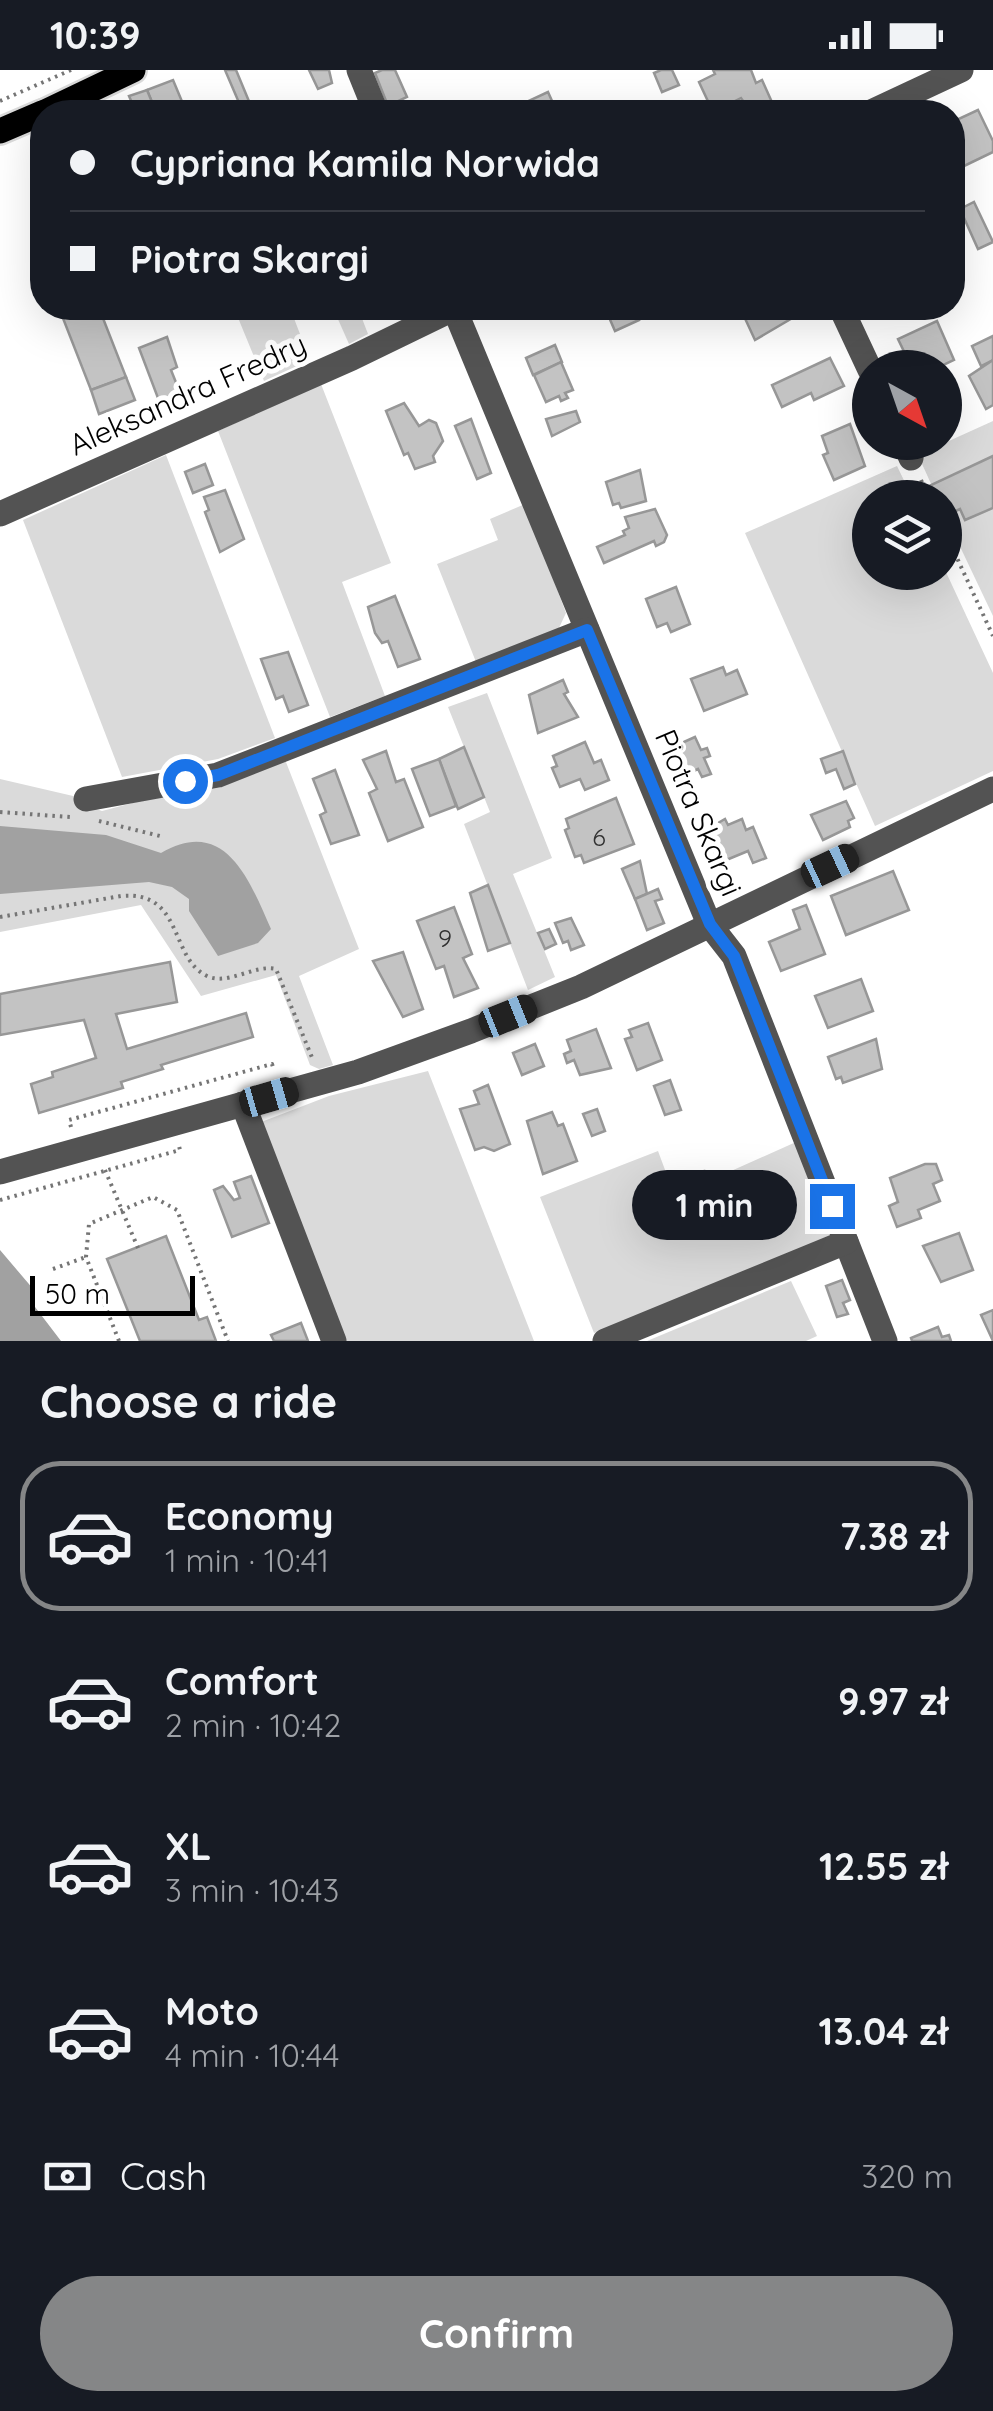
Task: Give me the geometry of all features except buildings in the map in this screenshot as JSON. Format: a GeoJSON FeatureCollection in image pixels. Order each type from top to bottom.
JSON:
{"type":"FeatureCollection","features":[{"type":"Feature","properties":{"kind":"main road"},"geometry":{"type":"LineString","coordinates":[[63,100],[94,79],[132,70]]}},
{"type":"Feature","properties":{"kind":"main road"},"geometry":{"type":"LineString","coordinates":[[0,131],[30,119]]}},
{"type":"Feature","properties":{"kind":"street"},"geometry":{"type":"LineString","coordinates":[[359,70],[371,100]]}},
{"type":"Feature","properties":{"kind":"street"},"geometry":{"type":"LineString","coordinates":[[897,100],[961,70]]}},
{"type":"Feature","properties":{"kind":"street","name":"Aleksandra Fredry"},"geometry":{"type":"LineString","coordinates":[[0,514],[428,320]]}},
{"type":"Feature","properties":{"kind":"street","name":"Piotra Skargi"},"geometry":{"type":"LineString","coordinates":[[459,320],[710,924],[734,956],[885,1341]]}},
{"type":"Feature","properties":{"kind":"street"},"geometry":{"type":"LineString","coordinates":[[847,320],[861,350]]}},
{"type":"Feature","properties":{"kind":"street"},"geometry":{"type":"LineString","coordinates":[[86,800],[218,775],[587,630]]}},
{"type":"Feature","properties":{"kind":"street"},"geometry":{"type":"LineString","coordinates":[[0,1172],[321,1083],[580,987],[993,789]]}},
{"type":"Feature","properties":{"kind":"street"},"geometry":{"type":"LineString","coordinates":[[243,1104],[334,1341]]}},
{"type":"Feature","properties":{"kind":"street"},"geometry":{"type":"LineString","coordinates":[[605,1341],[846,1242]]}},
{"type":"Feature","properties":{"kind":"path"},"geometry":{"type":"LineString","coordinates":[[0,101],[72,70]]}},
{"type":"Feature","properties":{"kind":"path"},"geometry":{"type":"LineString","coordinates":[[962,569],[993,636]]}},
{"type":"Feature","properties":{"kind":"path"},"geometry":{"type":"LineString","coordinates":[[0,918],[137,894],[150,900],[172,923],[202,974],[214,979],[276,969],[321,1083]]}},
{"type":"Feature","properties":{"kind":"path"},"geometry":{"type":"LineString","coordinates":[[74,1136],[69,1120],[272,1064],[275,1073],[289,1069]]}},
{"type":"Feature","properties":{"kind":"path"},"geometry":{"type":"LineString","coordinates":[[0,1200],[105,1170],[138,1248]]}},
{"type":"Feature","properties":{"kind":"path"},"geometry":{"type":"LineString","coordinates":[[119,1341],[86,1257],[89,1224],[153,1196],[177,1210],[228,1341]]}},
{"type":"Feature","properties":{"kind":"path"},"geometry":{"type":"LineString","coordinates":[[53,1269],[86,1257]]}},
{"type":"Feature","properties":{"kind":"shaded area"},"geometry":{"type":"Polygon","coordinates":[[[239,320],[295,320],[310,360],[264,381],[239,320]]]}},
{"type":"Feature","properties":{"kind":"shaded area"},"geometry":{"type":"Polygon","coordinates":[[[338,320],[363,320],[368,334],[349,344],[338,320]]]}},
{"type":"Feature","properties":{"kind":"shaded area"},"geometry":{"type":"Polygon","coordinates":[[[321,384],[391,563],[342,582],[385,696],[330,717],[218,431],[321,384]]]}},
{"type":"Feature","properties":{"kind":"shaded area"},"geometry":{"type":"Polygon","coordinates":[[[993,421],[993,616],[962,551],[962,480],[929,480],[920,460],[962,460],[962,435],[993,421]]]}},
{"type":"Feature","properties":{"kind":"shaded area"},"geometry":{"type":"Polygon","coordinates":[[[166,455],[275,738],[218,759],[122,777],[23,520],[166,455]]]}},
{"type":"Feature","properties":{"kind":"shaded area"},"geometry":{"type":"Polygon","coordinates":[[[897,466],[904,480],[865,480],[897,466]]]}},
{"type":"Feature","properties":{"kind":"shaded area"},"geometry":{"type":"Polygon","coordinates":[[[852,486],[852,590],[954,590],[993,673],[993,771],[875,826],[745,533],[852,486]]]}},
{"type":"Feature","properties":{"kind":"shaded area"},"geometry":{"type":"Polygon","coordinates":[[[525,504],[566,613],[558,630],[476,662],[437,564],[498,540],[490,519],[525,504]]]}},
{"type":"Feature","properties":{"kind":"shaded area"},"geometry":{"type":"Polygon","coordinates":[[[487,693],[552,858],[513,874],[555,977],[528,990],[464,824],[490,812],[448,707],[487,693]]]}},
{"type":"Feature","properties":{"kind":"shaded area"},"geometry":{"type":"Polygon","coordinates":[[[284,757],[359,949],[299,976],[333,1065],[319,1069],[310,1065],[276,975],[201,996],[141,905],[0,932],[0,779],[86,799],[88,806],[102,811],[228,778],[284,757]]]}},
{"type":"Feature","properties":{"kind":"shaded area"},"geometry":{"type":"Polygon","coordinates":[[[0,826],[106,835],[161,853],[184,843],[203,842],[219,848],[244,874],[271,929],[258,943],[218,956],[189,911],[189,899],[172,887],[149,882],[0,894],[0,826]]]}},
{"type":"Feature","properties":{"kind":"shaded area"},"geometry":{"type":"Polygon","coordinates":[[[428,1071],[534,1341],[340,1341],[256,1124],[329,1096],[428,1071]]]}},
{"type":"Feature","properties":{"kind":"shaded area"},"geometry":{"type":"Polygon","coordinates":[[[796,1142],[835,1237],[594,1333],[540,1197],[658,1151],[671,1186],[705,1169],[711,1180],[796,1142]]]}},
{"type":"Feature","properties":{"kind":"shaded area"},"geometry":{"type":"Polygon","coordinates":[[[0,1250],[34,1290],[32,1303],[61,1341],[0,1341],[0,1250]]]}},
{"type":"Feature","properties":{"kind":"shaded area"},"geometry":{"type":"Polygon","coordinates":[[[791,1281],[817,1336],[806,1341],[647,1341],[791,1281]]]}},
{"type":"Feature","properties":{"kind":"route"},"geometry":{"type":"LineString","coordinates":[[185,781],[218,775],[587,630],[710,924],[734,956],[832,1206]]}}]}
